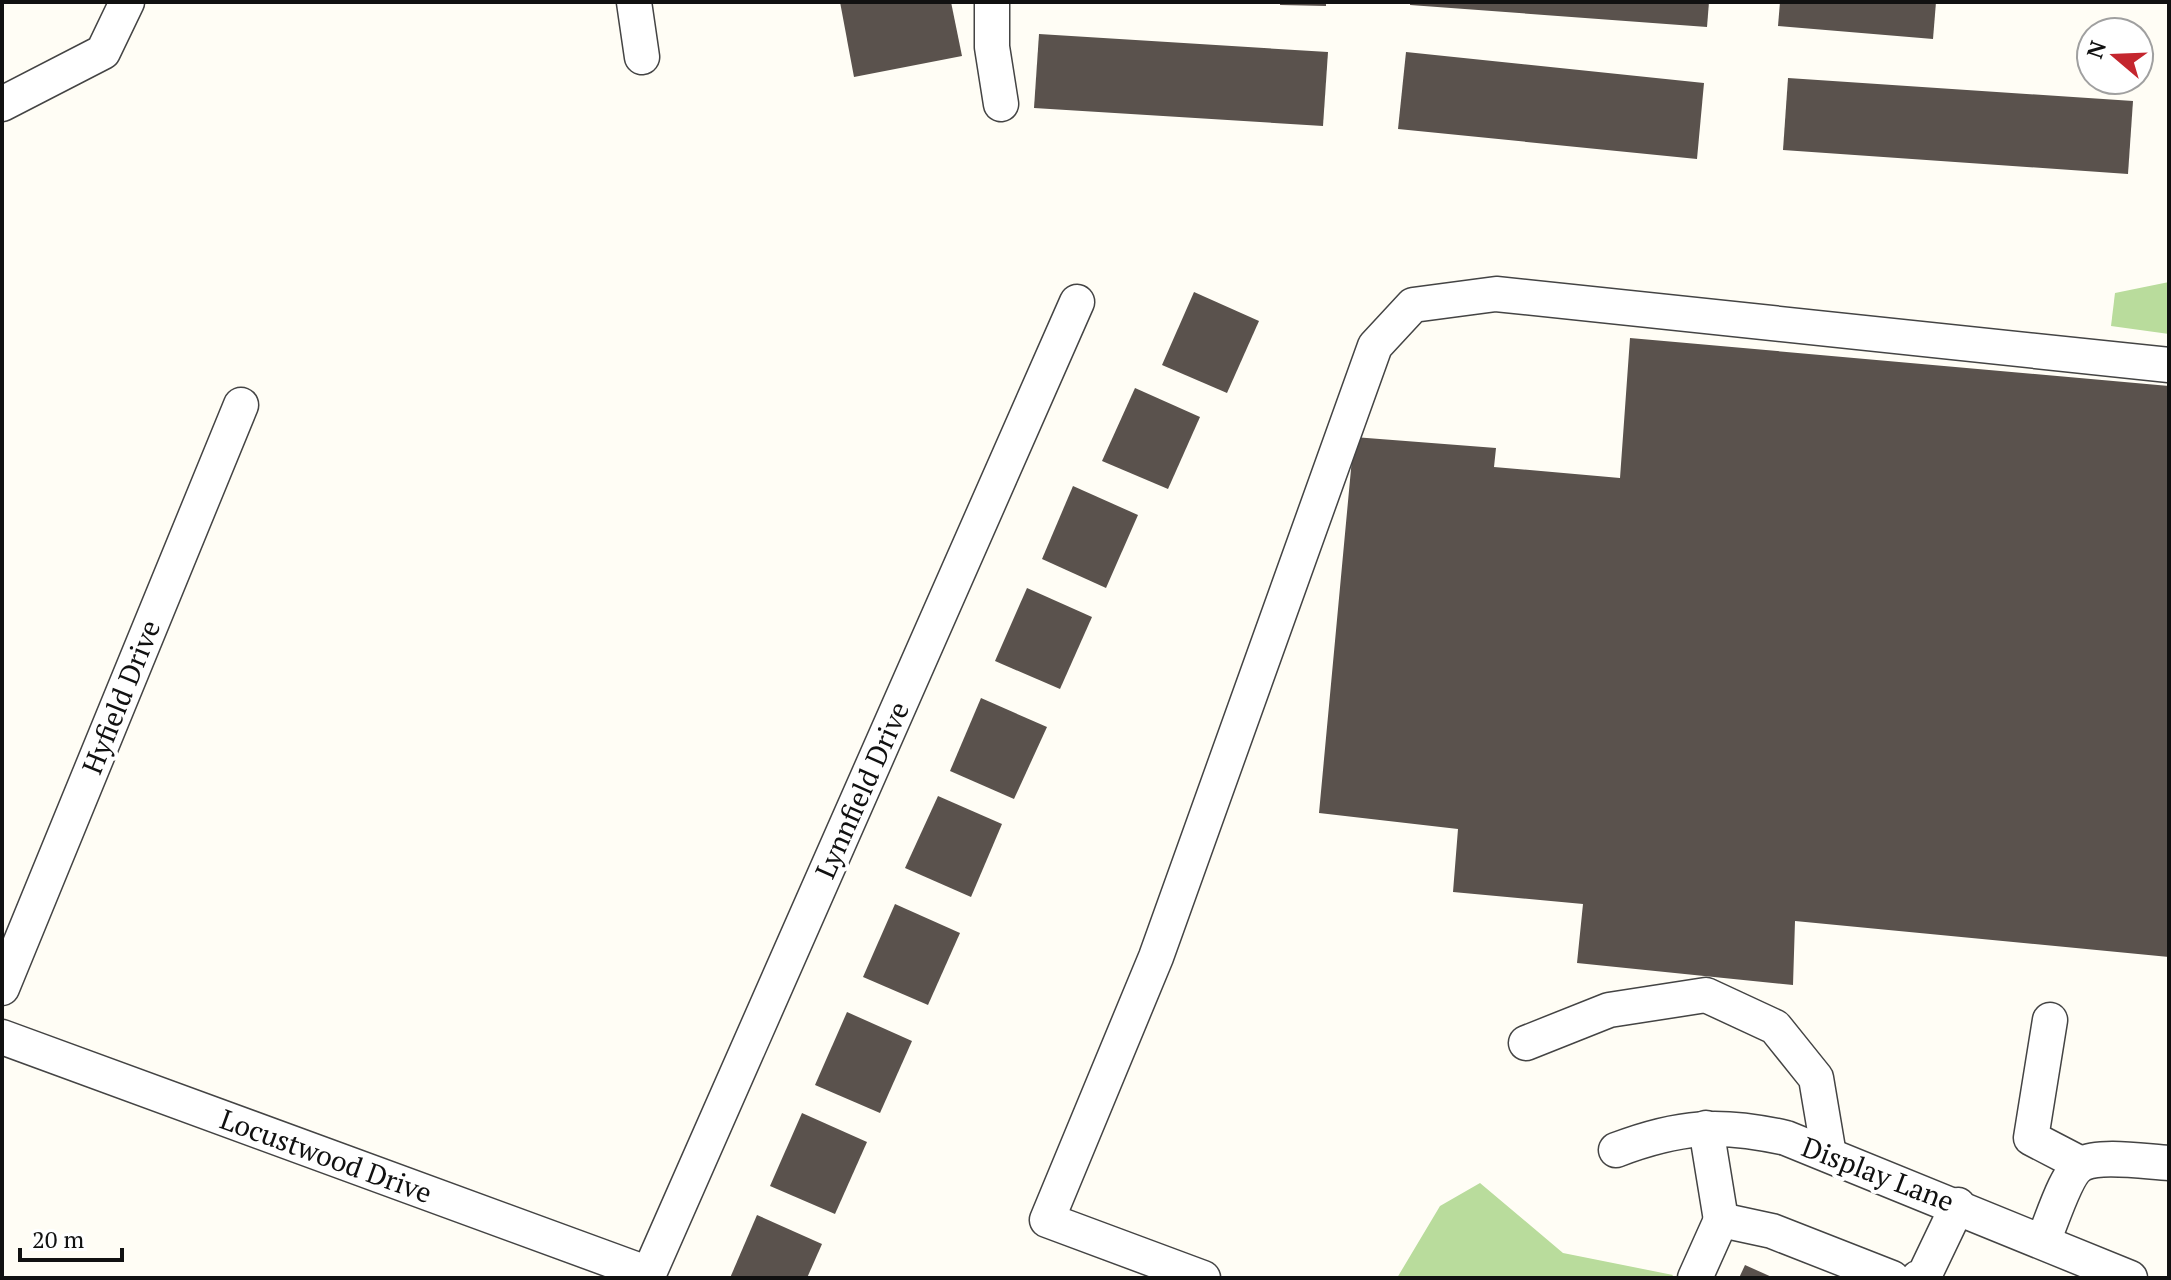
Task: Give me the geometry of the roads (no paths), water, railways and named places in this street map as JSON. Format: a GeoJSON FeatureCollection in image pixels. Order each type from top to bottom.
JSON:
{"type":"FeatureCollection","features":[{"type":"Feature","properties":{"kind":"street"},"geometry":{"type":"LineString","coordinates":[[2,104],[103,52],[127,2]]}},
{"type":"Feature","properties":{"kind":"street"},"geometry":{"type":"LineString","coordinates":[[634,2],[642,57]]}},
{"type":"Feature","properties":{"kind":"street"},"geometry":{"type":"LineString","coordinates":[[992,2],[992,47],[1001,104]]}},
{"type":"Feature","properties":{"kind":"street"},"geometry":{"type":"LineString","coordinates":[[1203,1278],[1047,1220],[1156,957],[1375,346],[1413,305],[1496,294],[2169,365]]}},
{"type":"Feature","properties":{"kind":"street","name":"Lynnfield Drive"},"geometry":{"type":"LineString","coordinates":[[648,1276],[1077,302]]}},
{"type":"Feature","properties":{"kind":"street","name":"Hyfield Drive"},"geometry":{"type":"LineString","coordinates":[[2,988],[241,405]]}},
{"type":"Feature","properties":{"kind":"street"},"geometry":{"type":"LineString","coordinates":[[1526,1043],[1609,1010],[1706,995],[1775,1027],[1816,1078],[1829,1155]]}},
{"type":"Feature","properties":{"kind":"street"},"geometry":{"type":"LineString","coordinates":[[2050,1020],[2031,1138],[2081,1164]]}},
{"type":"Feature","properties":{"kind":"street","name":"Locustwood Drive"},"geometry":{"type":"LineString","coordinates":[[2,1037],[648,1276]]}},
{"type":"Feature","properties":{"kind":"street"},"geometry":{"type":"LineString","coordinates":[[1695,1278],[1721,1220],[1706,1128]]}},
{"type":"Feature","properties":{"kind":"street","name":"Display Lane"},"geometry":{"type":"LineString","coordinates":[[1616,1150],[1656,1135],[1706,1128],[1745,1129],[1786,1138],[1958,1205],[2130,1278]]}},
{"type":"Feature","properties":{"kind":"street"},"geometry":{"type":"LineString","coordinates":[[2043,1241],[2071,1175],[2081,1164],[2099,1160],[2169,1163]]}},
{"type":"Feature","properties":{"kind":"street"},"geometry":{"type":"LineString","coordinates":[[1918,1278],[1924,1276],[1958,1205]]}},
{"type":"Feature","properties":{"kind":"street"},"geometry":{"type":"LineString","coordinates":[[1721,1220],[1772,1231],[1892,1278]]}}]}
